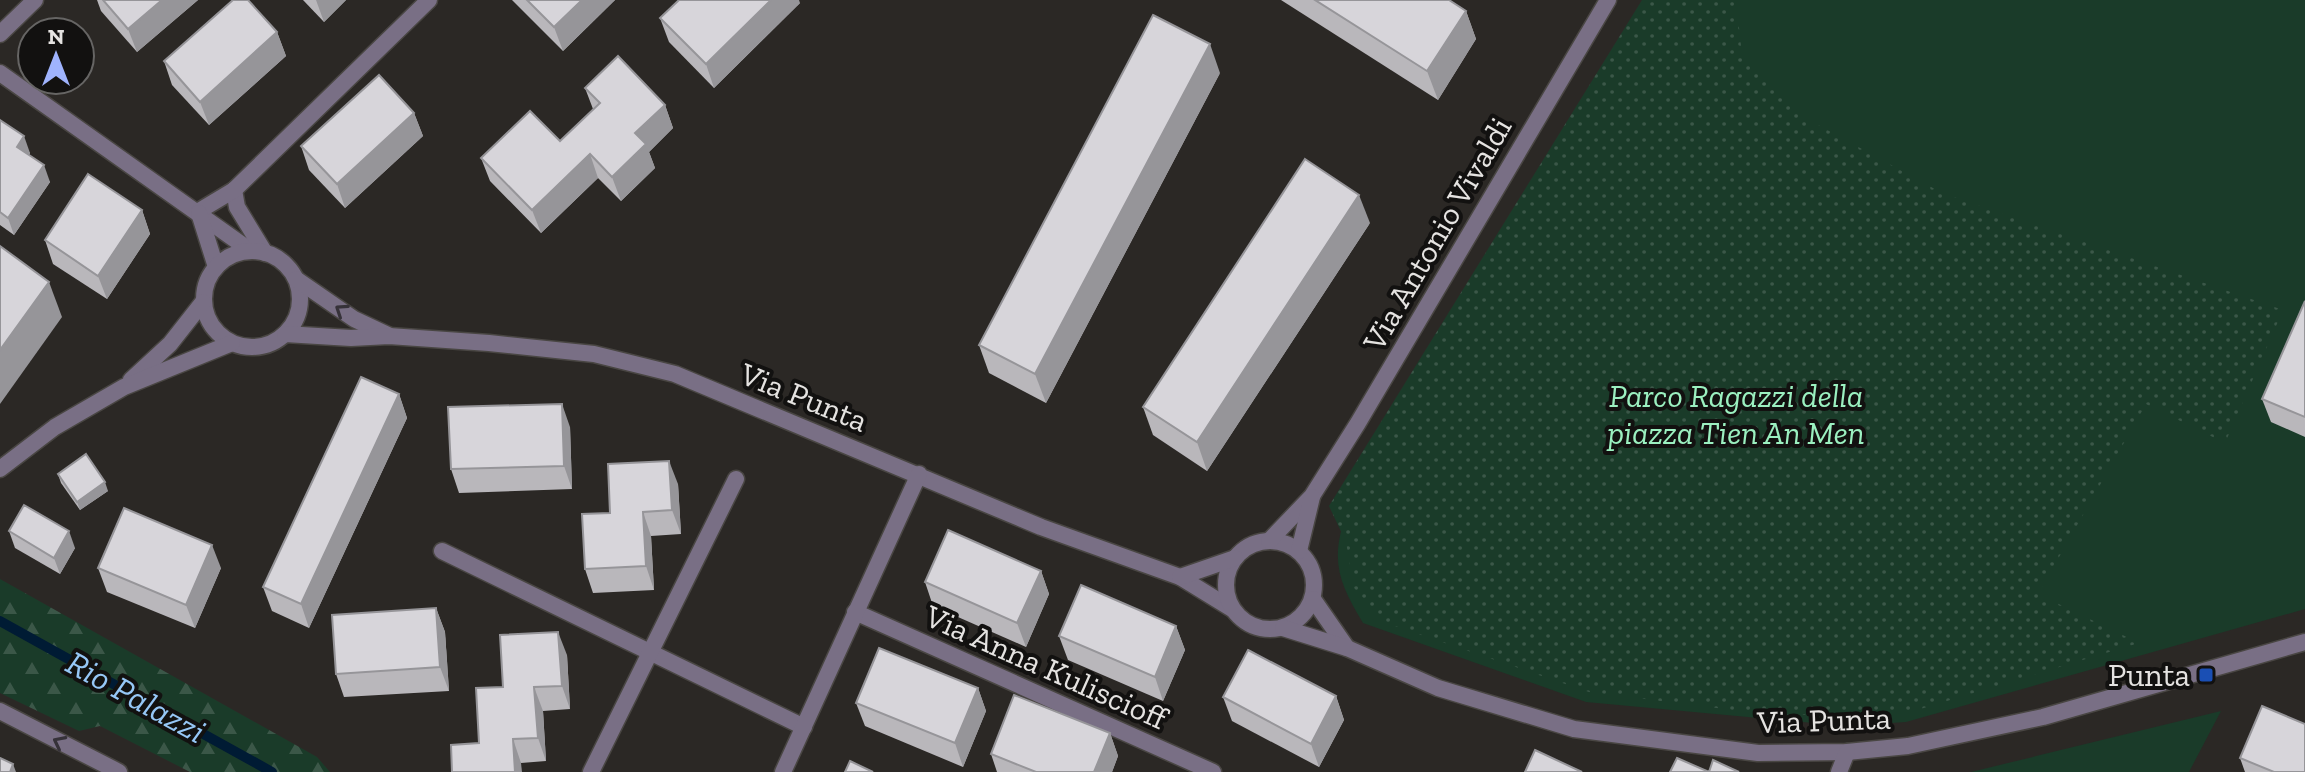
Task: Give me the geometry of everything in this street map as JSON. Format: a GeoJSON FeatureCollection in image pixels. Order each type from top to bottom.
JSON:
{"type":"FeatureCollection","features":[{"type":"Feature","properties":{"kind":"street"},"geometry":{"type":"LineString","coordinates":[[0,34],[35,0]]}},
{"type":"Feature","properties":{"kind":"street"},"geometry":{"type":"LineString","coordinates":[[234,190],[237,207],[258,252],[226,259],[216,267],[199,211],[234,190],[429,0]]}},
{"type":"Feature","properties":{"kind":"street","name":"Via Antonio Vivaldi"},"geometry":{"type":"LineString","coordinates":[[1269,541],[1312,496],[1358,423],[1608,0]]}},
{"type":"Feature","properties":{"kind":"street","name":"Via Punta"},"geometry":{"type":"LineString","coordinates":[[0,73],[258,252],[288,268],[296,279],[354,319],[389,336]]}},
{"type":"Feature","properties":{"kind":"street","name":"Via Punta"},"geometry":{"type":"LineString","coordinates":[[124,387],[170,344],[203,302],[204,289],[216,267]]}},
{"type":"Feature","properties":{"kind":"street"},"geometry":{"type":"LineString","coordinates":[[285,334],[299,308],[300,293],[296,279]]}},
{"type":"Feature","properties":{"kind":"street"},"geometry":{"type":"LineString","coordinates":[[203,302],[212,326],[232,343]]}},
{"type":"Feature","properties":{"kind":"street","name":"Via Punta"},"geometry":{"type":"LineString","coordinates":[[0,469],[55,427],[124,387],[232,343],[260,347],[285,334],[351,338],[389,336],[489,343],[594,354],[675,374],[1041,527],[1180,577],[1232,609],[1249,625],[1271,630],[1283,628],[1347,648],[1438,688],[1574,729],[1758,753],[1847,752],[1908,746],[2043,717],[2305,642]]}},
{"type":"Feature","properties":{"kind":"street"},"geometry":{"type":"LineString","coordinates":[[783,772],[919,474]]}},
{"type":"Feature","properties":{"kind":"street"},"geometry":{"type":"LineString","coordinates":[[591,772],[736,479]]}},
{"type":"Feature","properties":{"kind":"street","name":"Via Antonio Vivaldi"},"geometry":{"type":"LineString","coordinates":[[1299,551],[1312,496]]}},
{"type":"Feature","properties":{"kind":"street"},"geometry":{"type":"LineString","coordinates":[[1180,577],[1235,558],[1256,543],[1280,542],[1299,551],[1313,574],[1313,599],[1296,622],[1283,628]]}},
{"type":"Feature","properties":{"kind":"street"},"geometry":{"type":"LineString","coordinates":[[442,551],[804,727]]}},
{"type":"Feature","properties":{"kind":"street"},"geometry":{"type":"LineString","coordinates":[[1232,609],[1225,583],[1235,558]]}},
{"type":"Feature","properties":{"kind":"street"},"geometry":{"type":"LineString","coordinates":[[1313,599],[1347,648]]}},
{"type":"Feature","properties":{"kind":"street","name":"Via Anna Kuliscioff"},"geometry":{"type":"LineString","coordinates":[[855,612],[1213,772]]}},
{"type":"Feature","properties":{"kind":"street"},"geometry":{"type":"LineString","coordinates":[[0,711],[119,772]]}},
{"type":"Feature","properties":{"kind":"street"},"geometry":{"type":"LineString","coordinates":[[1839,772],[1847,752]]}},
{"type":"Feature","properties":{"kind":"green space","name":"Parco Ragazzi della piazza Tien An Men"},"geometry":{"type":"Polygon","coordinates":[[[1642,0],[1736,0],[1742,55],[1800,115],[1942,193],[2283,310],[2225,443],[2146,404],[2038,594],[2139,643],[1917,710],[1849,716],[1765,714],[1589,692],[1386,623],[1354,588],[1346,542],[1329,506],[1642,0]]]}},
{"type":"Feature","properties":{"kind":"green space","name":"Parco Ragazzi della piazza Tien An Men"},"geometry":{"type":"Polygon","coordinates":[[[1697,0],[2305,0],[2305,609],[1906,722],[1846,726],[1586,702],[1363,623],[1341,577],[1338,554],[1342,528],[1697,0]]]}},
{"type":"Feature","properties":{"kind":"green space"},"geometry":{"type":"Polygon","coordinates":[[[0,579],[317,757],[330,772],[190,772],[100,726],[79,731],[0,693],[0,579]]]}},
{"type":"Feature","properties":{"kind":"green space"},"geometry":{"type":"Polygon","coordinates":[[[2221,711],[2189,772],[1971,772],[2221,711]]]}},
{"type":"Feature","properties":{"kind":"building"},"geometry":{"type":"Polygon","coordinates":[[[103,0],[162,0],[128,29],[103,0]]]}},
{"type":"Feature","properties":{"kind":"building"},"geometry":{"type":"Polygon","coordinates":[[[233,0],[248,0],[277,32],[200,102],[164,61],[233,0]]]}},
{"type":"Feature","properties":{"kind":"building"},"geometry":{"type":"Polygon","coordinates":[[[527,0],[582,0],[554,27],[527,0]]]}},
{"type":"Feature","properties":{"kind":"building"},"geometry":{"type":"Polygon","coordinates":[[[679,0],[771,0],[706,64],[660,18],[679,0]]]}},
{"type":"Feature","properties":{"kind":"building"},"geometry":{"type":"Polygon","coordinates":[[[1315,0],[1449,0],[1466,11],[1427,71],[1315,0]]]}},
{"type":"Feature","properties":{"kind":"building"},"geometry":{"type":"Polygon","coordinates":[[[1153,15],[1210,44],[1035,374],[979,345],[1153,15]]]}},
{"type":"Feature","properties":{"kind":"building"},"geometry":{"type":"Polygon","coordinates":[[[618,56],[665,105],[635,133],[646,144],[612,177],[590,154],[532,210],[481,158],[530,111],[560,141],[600,103],[585,88],[618,56]]]}},
{"type":"Feature","properties":{"kind":"building"},"geometry":{"type":"Polygon","coordinates":[[[379,75],[414,113],[337,184],[301,146],[379,75]]]}},
{"type":"Feature","properties":{"kind":"building"},"geometry":{"type":"Polygon","coordinates":[[[0,120],[24,136],[17,147],[44,165],[8,218],[0,212],[0,120]]]}},
{"type":"Feature","properties":{"kind":"building"},"geometry":{"type":"Polygon","coordinates":[[[1305,159],[1359,195],[1197,442],[1143,407],[1305,159]]]}},
{"type":"Feature","properties":{"kind":"building"},"geometry":{"type":"Polygon","coordinates":[[[88,174],[142,210],[98,276],[45,240],[88,174]]]}},
{"type":"Feature","properties":{"kind":"building"},"geometry":{"type":"Polygon","coordinates":[[[0,246],[49,282],[0,350],[0,246]]]}},
{"type":"Feature","properties":{"kind":"building"},"geometry":{"type":"Polygon","coordinates":[[[2305,301],[2305,417],[2262,399],[2305,301]]]}},
{"type":"Feature","properties":{"kind":"building"},"geometry":{"type":"Polygon","coordinates":[[[361,377],[399,394],[301,604],[263,587],[361,377]]]}},
{"type":"Feature","properties":{"kind":"building"},"geometry":{"type":"Polygon","coordinates":[[[562,404],[564,466],[451,469],[448,407],[562,404]]]}},
{"type":"Feature","properties":{"kind":"building"},"geometry":{"type":"Polygon","coordinates":[[[86,454],[105,482],[77,502],[58,474],[86,454]]]}},
{"type":"Feature","properties":{"kind":"building"},"geometry":{"type":"Polygon","coordinates":[[[669,461],[672,510],[643,512],[646,566],[585,569],[582,514],[610,513],[608,464],[669,461]]]}},
{"type":"Feature","properties":{"kind":"building"},"geometry":{"type":"Polygon","coordinates":[[[24,505],[69,531],[54,558],[9,531],[24,505]]]}},
{"type":"Feature","properties":{"kind":"building"},"geometry":{"type":"Polygon","coordinates":[[[124,508],[212,545],[186,605],[98,568],[124,508]]]}},
{"type":"Feature","properties":{"kind":"building"},"geometry":{"type":"Polygon","coordinates":[[[948,530],[1041,571],[1017,623],[925,582],[948,530]]]}},
{"type":"Feature","properties":{"kind":"building"},"geometry":{"type":"Polygon","coordinates":[[[1081,585],[1176,626],[1155,677],[1059,636],[1081,585]]]}},
{"type":"Feature","properties":{"kind":"building"},"geometry":{"type":"Polygon","coordinates":[[[436,608],[440,667],[336,674],[332,615],[436,608]]]}},
{"type":"Feature","properties":{"kind":"building"},"geometry":{"type":"Polygon","coordinates":[[[558,632],[562,686],[534,687],[538,738],[513,739],[515,772],[452,772],[451,745],[479,743],[476,688],[503,687],[500,635],[558,632]]]}},
{"type":"Feature","properties":{"kind":"building"},"geometry":{"type":"Polygon","coordinates":[[[879,648],[978,688],[955,743],[856,703],[879,648]]]}},
{"type":"Feature","properties":{"kind":"building"},"geometry":{"type":"Polygon","coordinates":[[[1248,650],[1336,696],[1311,744],[1223,697],[1248,650]]]}},
{"type":"Feature","properties":{"kind":"building"},"geometry":{"type":"Polygon","coordinates":[[[1014,695],[1110,733],[1094,772],[1036,772],[991,754],[1014,695]]]}},
{"type":"Feature","properties":{"kind":"building"},"geometry":{"type":"Polygon","coordinates":[[[2262,706],[2305,724],[2305,772],[2274,772],[2240,758],[2262,706]]]}},
{"type":"Feature","properties":{"kind":"building"},"geometry":{"type":"Polygon","coordinates":[[[1535,750],[1582,772],[1525,772],[1535,750]]]}},
{"type":"Feature","properties":{"kind":"building"},"geometry":{"type":"Polygon","coordinates":[[[0,758],[13,764],[10,772],[0,772],[0,758]]]}},
{"type":"Feature","properties":{"kind":"building"},"geometry":{"type":"Polygon","coordinates":[[[1677,758],[1709,772],[1670,772],[1677,758]]]}},
{"type":"Feature","properties":{"kind":"building"},"geometry":{"type":"Polygon","coordinates":[[[1713,760],[1739,772],[1709,772],[1713,760]]]}},
{"type":"Feature","properties":{"kind":"building"},"geometry":{"type":"Polygon","coordinates":[[[850,761],[873,772],[845,772],[850,761]]]}},
{"type":"Feature","properties":{"kind":"waterway","name":"Rio Palazzi"},"geometry":{"type":"LineString","coordinates":[[0,621],[272,772]]}},
{"type":"Feature","properties":{"kind":"place","name":"Punta"},"geometry":{"type":"Point","coordinates":[2206,675]}}]}
